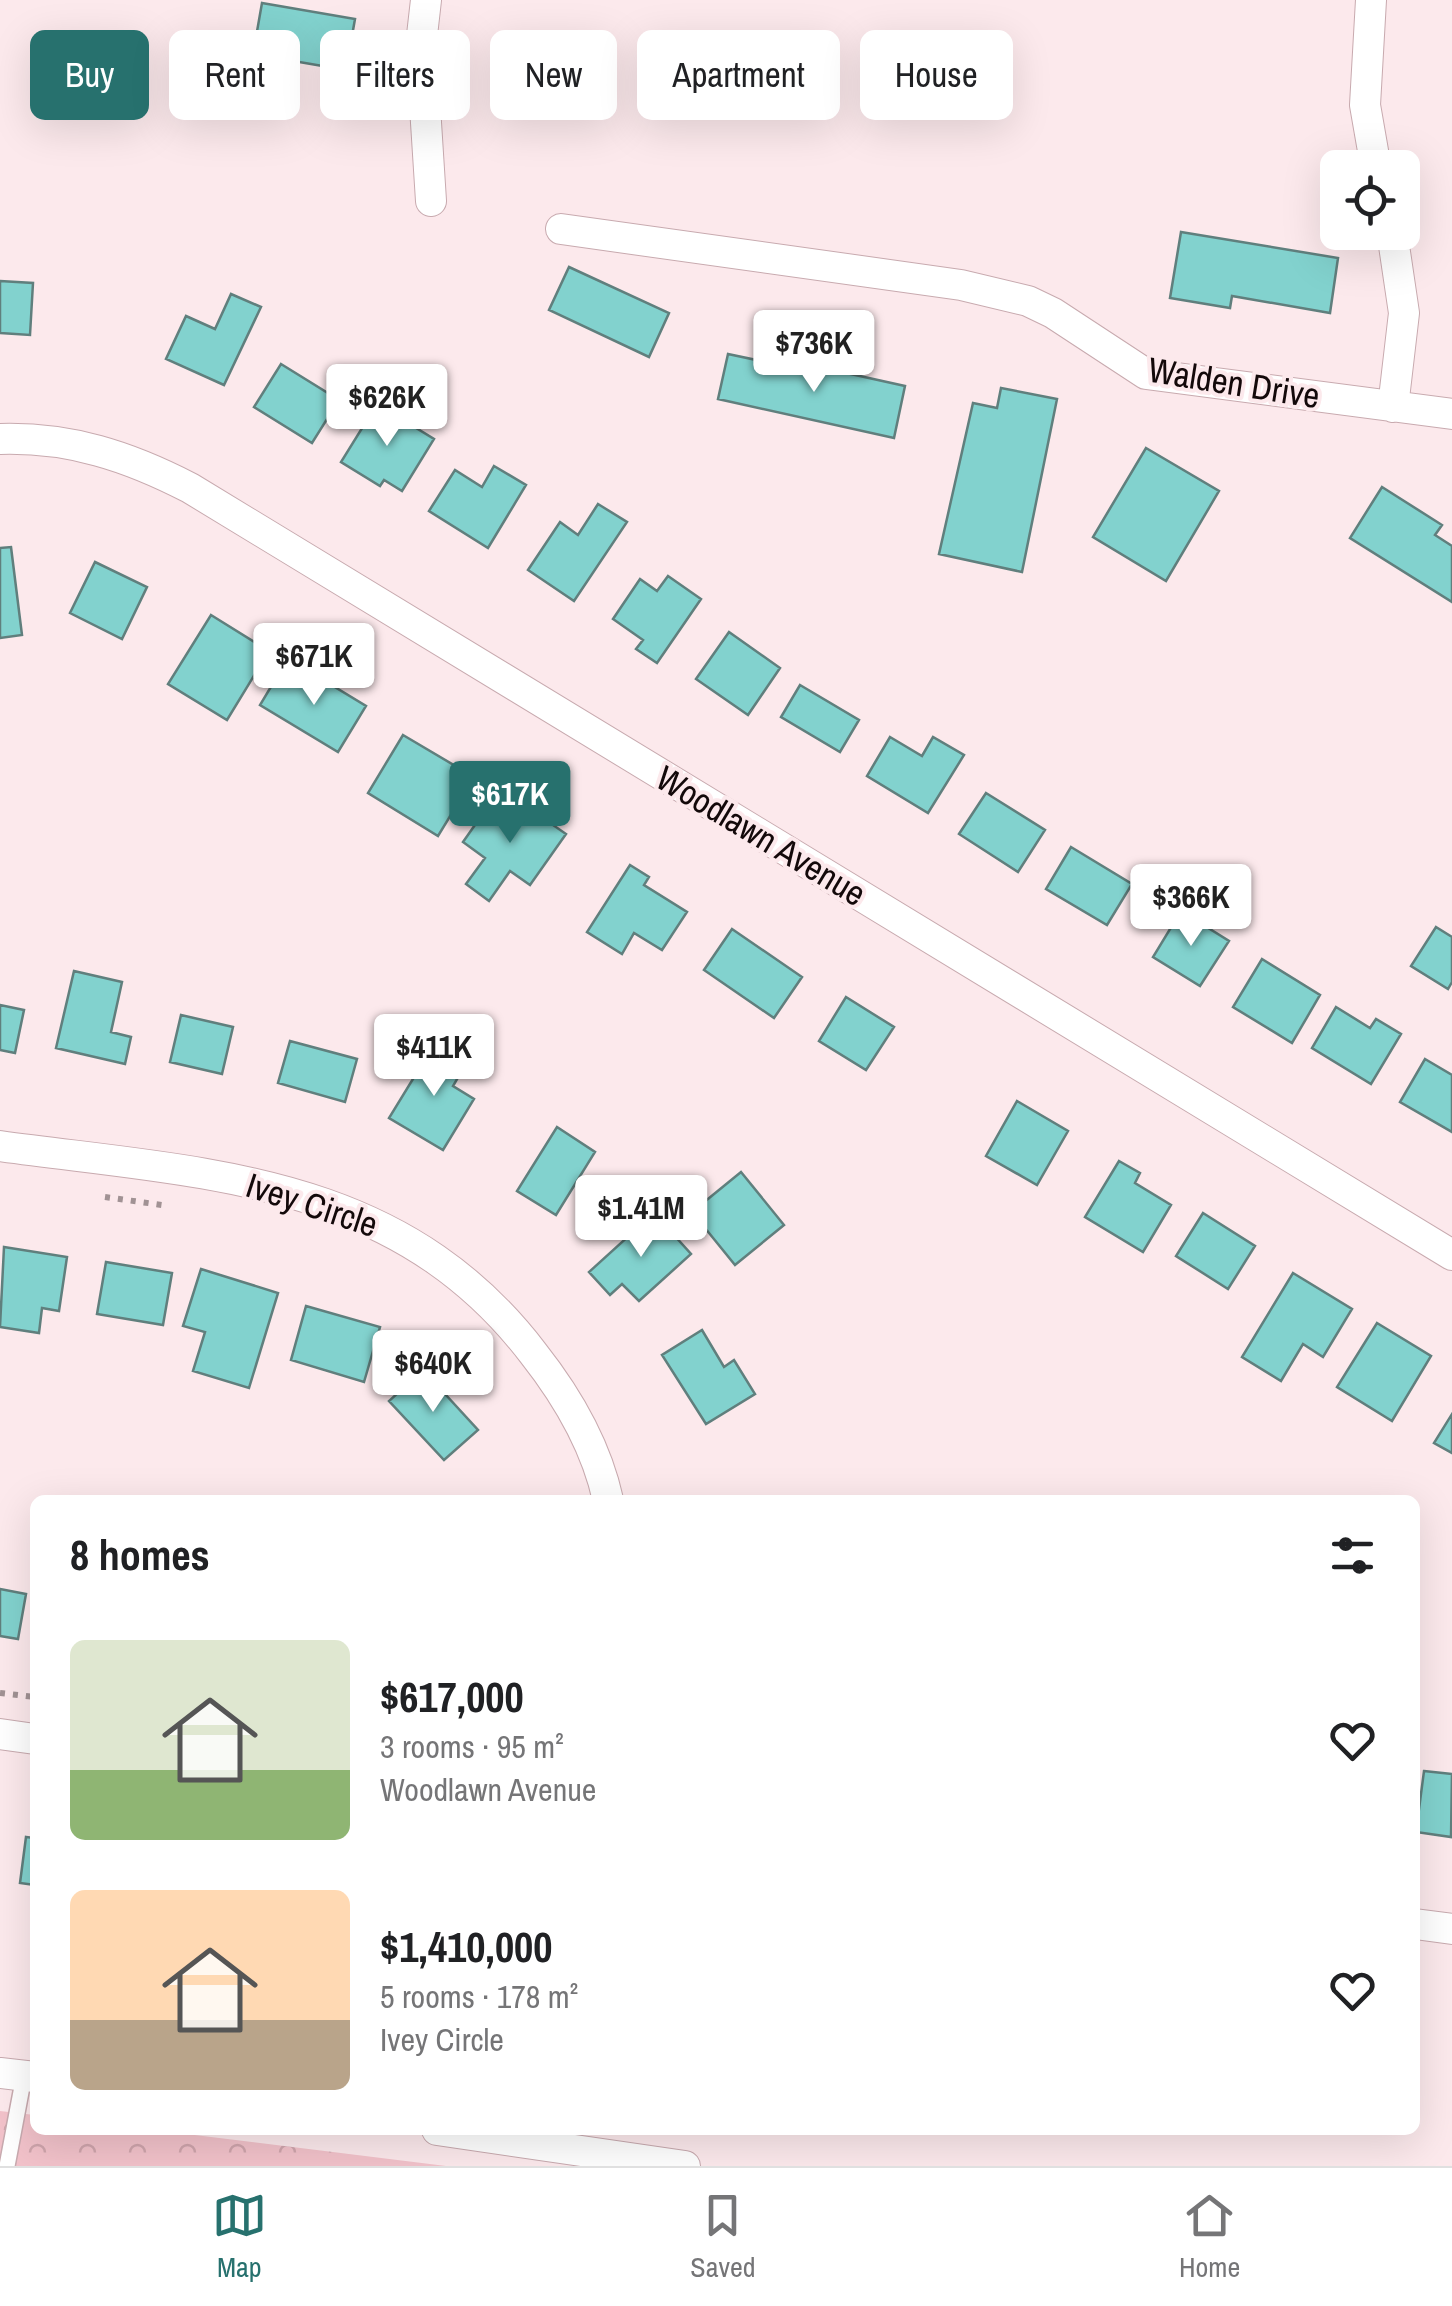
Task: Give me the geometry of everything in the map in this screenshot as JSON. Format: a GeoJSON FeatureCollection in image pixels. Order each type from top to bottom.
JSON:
{"type":"FeatureCollection","features":[{"type":"Feature","properties":{"kind":"street"},"geometry":{"type":"LineString","coordinates":[[426,0],[421,44],[431,201]]}},
{"type":"Feature","properties":{"kind":"street"},"geometry":{"type":"LineString","coordinates":[[1371,0],[1365,105],[1373,150]]}},
{"type":"Feature","properties":{"kind":"street","name":"Walden Drive"},"geometry":{"type":"LineString","coordinates":[[561,230],[961,285],[1028,301],[1053,312],[1118,360],[1146,374],[1452,414]]}},
{"type":"Feature","properties":{"kind":"street"},"geometry":{"type":"LineString","coordinates":[[1394,406],[1404,312],[1395,250]]}},
{"type":"Feature","properties":{"kind":"street","name":"Woodlawn Avenue"},"geometry":{"type":"LineString","coordinates":[[0,439],[96,448],[136,460],[190,488],[1452,1255]]}},
{"type":"Feature","properties":{"kind":"street","name":"Ivey Circle"},"geometry":{"type":"LineString","coordinates":[[0,1146],[254,1182],[363,1216],[404,1236],[465,1280],[516,1331],[580,1423],[606,1495]]}},
{"type":"Feature","properties":{"kind":"street"},"geometry":{"type":"LineString","coordinates":[[0,1734],[30,1738]]}},
{"type":"Feature","properties":{"kind":"street"},"geometry":{"type":"LineString","coordinates":[[1420,1925],[1452,1929]]}},
{"type":"Feature","properties":{"kind":"street"},"geometry":{"type":"LineString","coordinates":[[471,2135],[685,2166]]}},
{"type":"Feature","properties":{"kind":"lane"},"geometry":{"type":"LineString","coordinates":[[6,2166],[20,2076]]}},
{"type":"Feature","properties":{"kind":"path"},"geometry":{"type":"LineString","coordinates":[[98,1196],[171,1206]]}},
{"type":"Feature","properties":{"kind":"path"},"geometry":{"type":"LineString","coordinates":[[0,1693],[30,1697]]}},
{"type":"Feature","properties":{"kind":"green space"},"geometry":{"type":"Polygon","coordinates":[[[0,2111],[30,2114],[30,2135],[195,2135],[446,2166],[0,2166],[0,2111]]]}},
{"type":"Feature","properties":{"kind":"building"},"geometry":{"type":"Polygon","coordinates":[[[262,3],[355,19],[353,30],[320,30],[320,66],[300,62],[300,30],[257,30],[262,3]]]}},
{"type":"Feature","properties":{"kind":"building"},"geometry":{"type":"Polygon","coordinates":[[[1181,232],[1338,258],[1330,313],[1232,296],[1230,308],[1170,298],[1181,232]]]}},
{"type":"Feature","properties":{"kind":"building"},"geometry":{"type":"Polygon","coordinates":[[[569,267],[669,313],[649,357],[549,310],[569,267]]]}},
{"type":"Feature","properties":{"kind":"building"},"geometry":{"type":"Polygon","coordinates":[[[0,281],[33,283],[30,335],[0,333],[0,281]]]}},
{"type":"Feature","properties":{"kind":"building"},"geometry":{"type":"Polygon","coordinates":[[[231,294],[261,307],[224,385],[166,359],[186,316],[215,329],[231,294]]]}},
{"type":"Feature","properties":{"kind":"building"},"geometry":{"type":"Polygon","coordinates":[[[728,354],[808,371],[810,365],[905,386],[894,438],[718,399],[728,354]]]}},
{"type":"Feature","properties":{"kind":"building"},"geometry":{"type":"Polygon","coordinates":[[[281,364],[339,400],[312,443],[254,407],[281,364]]]}},
{"type":"Feature","properties":{"kind":"building"},"geometry":{"type":"Polygon","coordinates":[[[1001,388],[1057,399],[1022,572],[939,554],[973,403],[997,408],[1001,388]]]}},
{"type":"Feature","properties":{"kind":"building"},"geometry":{"type":"Polygon","coordinates":[[[377,404],[434,439],[402,491],[384,480],[380,486],[341,462],[377,404]]]}},
{"type":"Feature","properties":{"kind":"building"},"geometry":{"type":"Polygon","coordinates":[[[1146,448],[1219,491],[1166,581],[1093,537],[1146,448]]]}},
{"type":"Feature","properties":{"kind":"building"},"geometry":{"type":"Polygon","coordinates":[[[494,466],[526,485],[488,548],[429,511],[455,470],[482,487],[494,466]]]}},
{"type":"Feature","properties":{"kind":"building"},"geometry":{"type":"Polygon","coordinates":[[[1382,487],[1442,525],[1435,535],[1452,546],[1452,602],[1350,538],[1382,487]]]}},
{"type":"Feature","properties":{"kind":"building"},"geometry":{"type":"Polygon","coordinates":[[[598,504],[627,522],[574,601],[528,570],[560,522],[578,535],[598,504]]]}},
{"type":"Feature","properties":{"kind":"building"},"geometry":{"type":"Polygon","coordinates":[[[11,547],[22,635],[0,638],[0,548],[11,547]]]}},
{"type":"Feature","properties":{"kind":"building"},"geometry":{"type":"Polygon","coordinates":[[[95,562],[147,587],[122,639],[70,613],[95,562]]]}},
{"type":"Feature","properties":{"kind":"building"},"geometry":{"type":"Polygon","coordinates":[[[668,576],[701,599],[657,663],[636,649],[643,640],[613,619],[640,579],[657,591],[668,576]]]}},
{"type":"Feature","properties":{"kind":"building"},"geometry":{"type":"Polygon","coordinates":[[[211,615],[269,651],[227,720],[168,684],[211,615]]]}},
{"type":"Feature","properties":{"kind":"building"},"geometry":{"type":"Polygon","coordinates":[[[729,632],[780,668],[748,715],[696,679],[729,632]]]}},
{"type":"Feature","properties":{"kind":"building"},"geometry":{"type":"Polygon","coordinates":[[[281,670],[303,683],[310,672],[366,706],[338,752],[260,705],[281,670]]]}},
{"type":"Feature","properties":{"kind":"building"},"geometry":{"type":"Polygon","coordinates":[[[800,685],[859,720],[840,752],[781,717],[800,685]]]}},
{"type":"Feature","properties":{"kind":"building"},"geometry":{"type":"Polygon","coordinates":[[[403,735],[474,777],[438,836],[368,793],[403,735]]]}},
{"type":"Feature","properties":{"kind":"building"},"geometry":{"type":"Polygon","coordinates":[[[890,737],[922,756],[933,737],[964,755],[928,813],[867,776],[890,737]]]}},
{"type":"Feature","properties":{"kind":"building"},"geometry":{"type":"Polygon","coordinates":[[[986,793],[1045,830],[1018,872],[959,834],[986,793]]]}},
{"type":"Feature","properties":{"kind":"building"},"geometry":{"type":"Polygon","coordinates":[[[496,795],[526,816],[530,809],[566,834],[530,885],[510,871],[489,901],[466,884],[485,858],[463,842],[496,795]]]}},
{"type":"Feature","properties":{"kind":"building"},"geometry":{"type":"Polygon","coordinates":[[[1071,847],[1132,884],[1107,925],[1046,889],[1071,847]]]}},
{"type":"Feature","properties":{"kind":"building"},"geometry":{"type":"Polygon","coordinates":[[[630,865],[649,877],[644,885],[687,912],[662,950],[634,933],[622,954],[587,932],[630,865]]]}},
{"type":"Feature","properties":{"kind":"building"},"geometry":{"type":"Polygon","coordinates":[[[1181,911],[1229,941],[1200,986],[1153,957],[1181,911]]]}},
{"type":"Feature","properties":{"kind":"building"},"geometry":{"type":"Polygon","coordinates":[[[1436,927],[1452,937],[1452,982],[1448,989],[1411,966],[1436,927]]]}},
{"type":"Feature","properties":{"kind":"building"},"geometry":{"type":"Polygon","coordinates":[[[732,929],[802,977],[774,1018],[704,970],[732,929]]]}},
{"type":"Feature","properties":{"kind":"building"},"geometry":{"type":"Polygon","coordinates":[[[1262,959],[1320,995],[1292,1043],[1233,1007],[1262,959]]]}},
{"type":"Feature","properties":{"kind":"building"},"geometry":{"type":"Polygon","coordinates":[[[74,971],[122,982],[111,1032],[131,1037],[125,1064],[56,1048],[74,971]]]}},
{"type":"Feature","properties":{"kind":"building"},"geometry":{"type":"Polygon","coordinates":[[[846,997],[894,1027],[866,1070],[819,1041],[846,997]]]}},
{"type":"Feature","properties":{"kind":"building"},"geometry":{"type":"Polygon","coordinates":[[[0,1005],[24,1010],[15,1053],[0,1050],[0,1005]]]}},
{"type":"Feature","properties":{"kind":"building"},"geometry":{"type":"Polygon","coordinates":[[[1336,1007],[1370,1028],[1376,1019],[1401,1034],[1371,1084],[1312,1048],[1336,1007]]]}},
{"type":"Feature","properties":{"kind":"building"},"geometry":{"type":"Polygon","coordinates":[[[181,1015],[233,1027],[222,1074],[170,1062],[181,1015]]]}},
{"type":"Feature","properties":{"kind":"building"},"geometry":{"type":"Polygon","coordinates":[[[290,1041],[357,1059],[345,1102],[278,1083],[290,1041]]]}},
{"type":"Feature","properties":{"kind":"building"},"geometry":{"type":"Polygon","coordinates":[[[435,1043],[467,1062],[453,1086],[474,1099],[443,1150],[389,1118],[435,1043]]]}},
{"type":"Feature","properties":{"kind":"building"},"geometry":{"type":"Polygon","coordinates":[[[1425,1059],[1452,1075],[1452,1132],[1400,1102],[1425,1059]]]}},
{"type":"Feature","properties":{"kind":"building"},"geometry":{"type":"Polygon","coordinates":[[[1017,1101],[1068,1131],[1037,1185],[986,1156],[1017,1101]]]}},
{"type":"Feature","properties":{"kind":"building"},"geometry":{"type":"Polygon","coordinates":[[[557,1127],[595,1152],[556,1215],[517,1191],[557,1127]]]}},
{"type":"Feature","properties":{"kind":"building"},"geometry":{"type":"Polygon","coordinates":[[[1119,1161],[1140,1173],[1135,1183],[1171,1205],[1143,1252],[1085,1217],[1119,1161]]]}},
{"type":"Feature","properties":{"kind":"building"},"geometry":{"type":"Polygon","coordinates":[[[741,1172],[784,1225],[735,1265],[692,1212],[741,1172]]]}},
{"type":"Feature","properties":{"kind":"building"},"geometry":{"type":"Polygon","coordinates":[[[654,1213],[691,1254],[639,1301],[622,1284],[610,1295],[589,1272],[654,1213]]]}},
{"type":"Feature","properties":{"kind":"building"},"geometry":{"type":"Polygon","coordinates":[[[1203,1213],[1255,1246],[1228,1289],[1176,1256],[1203,1213]]]}},
{"type":"Feature","properties":{"kind":"building"},"geometry":{"type":"Polygon","coordinates":[[[4,1247],[67,1257],[59,1311],[42,1308],[39,1333],[0,1327],[4,1247]]]}},
{"type":"Feature","properties":{"kind":"building"},"geometry":{"type":"Polygon","coordinates":[[[106,1262],[172,1273],[163,1325],[97,1314],[106,1262]]]}},
{"type":"Feature","properties":{"kind":"building"},"geometry":{"type":"Polygon","coordinates":[[[201,1269],[278,1293],[249,1388],[193,1371],[205,1332],[183,1326],[201,1269]]]}},
{"type":"Feature","properties":{"kind":"building"},"geometry":{"type":"Polygon","coordinates":[[[1293,1273],[1352,1309],[1323,1357],[1303,1344],[1281,1381],[1242,1357],[1293,1273]]]}},
{"type":"Feature","properties":{"kind":"building"},"geometry":{"type":"Polygon","coordinates":[[[306,1306],[380,1327],[364,1382],[291,1360],[306,1306]]]}},
{"type":"Feature","properties":{"kind":"building"},"geometry":{"type":"Polygon","coordinates":[[[1377,1323],[1431,1356],[1392,1421],[1337,1387],[1377,1323]]]}},
{"type":"Feature","properties":{"kind":"building"},"geometry":{"type":"Polygon","coordinates":[[[702,1330],[724,1367],[734,1360],[755,1394],[706,1424],[662,1355],[702,1330]]]}},
{"type":"Feature","properties":{"kind":"building"},"geometry":{"type":"Polygon","coordinates":[[[423,1370],[478,1430],[444,1460],[389,1401],[423,1370]]]}},
{"type":"Feature","properties":{"kind":"building"},"geometry":{"type":"Polygon","coordinates":[[[1452,1414],[1452,1453],[1434,1443],[1452,1414]]]}},
{"type":"Feature","properties":{"kind":"building"},"geometry":{"type":"Polygon","coordinates":[[[0,1589],[26,1594],[18,1639],[0,1636],[0,1589]]]}},
{"type":"Feature","properties":{"kind":"building"},"geometry":{"type":"Polygon","coordinates":[[[1424,1771],[1452,1774],[1451,1837],[1420,1833],[1424,1771]]]}},
{"type":"Feature","properties":{"kind":"building"},"geometry":{"type":"Polygon","coordinates":[[[26,1837],[30,1837],[30,1884],[20,1883],[26,1837]]]}}]}
